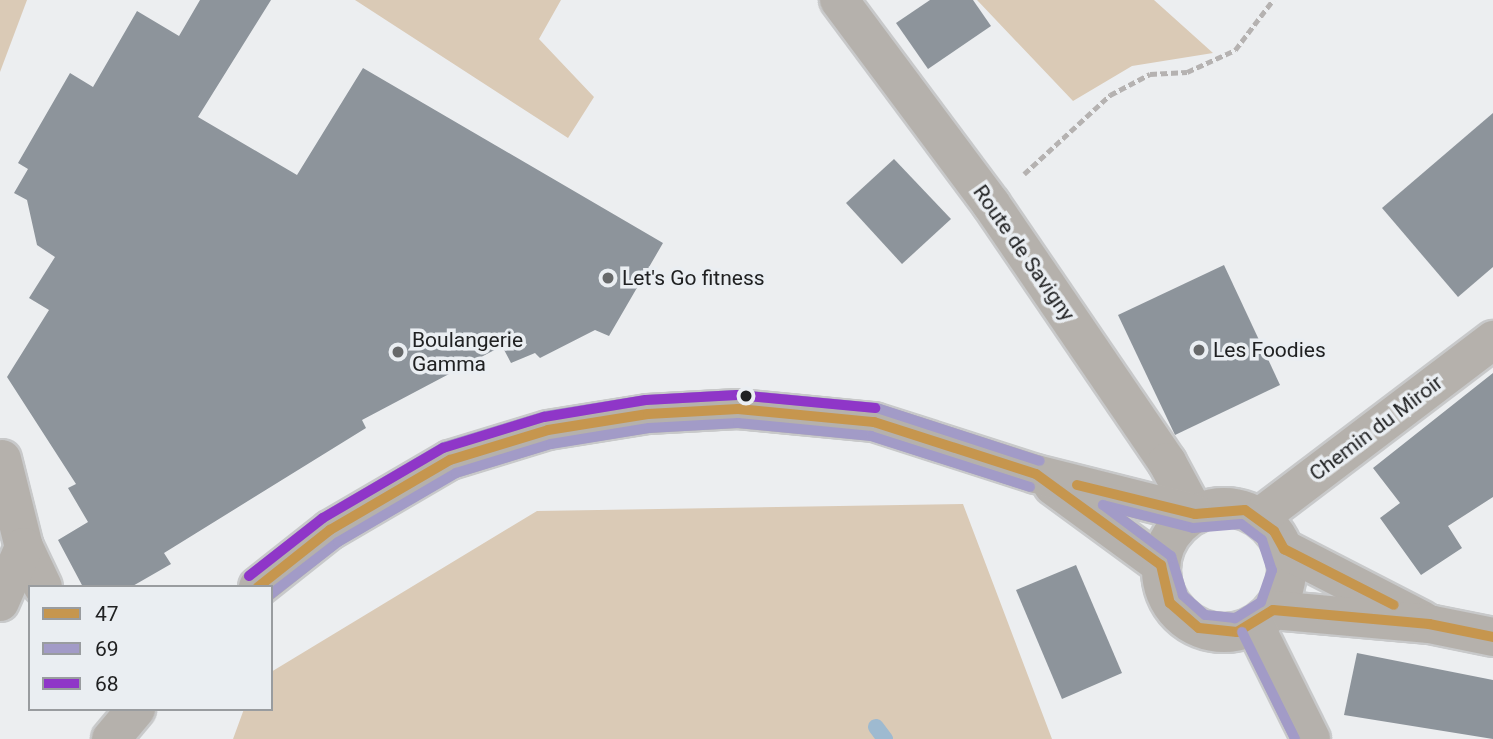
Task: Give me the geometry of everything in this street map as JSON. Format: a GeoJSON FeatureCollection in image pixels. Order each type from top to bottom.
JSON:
{"type":"FeatureCollection","features":[{"type":"Feature","properties":{"kind":"street","name":"Route de Savigny"},"geometry":{"type":"LineString","coordinates":[[839,0],[991,204],[1167,462],[1195,514]]}},
{"type":"Feature","properties":{"kind":"street","name":"Chemin du Miroir"},"geometry":{"type":"LineString","coordinates":[[1260,517],[1493,340]]}},
{"type":"Feature","properties":{"kind":"street"},"geometry":{"type":"LineString","coordinates":[[261,585],[330,530],[450,460],[548,430],[648,414],[738,409],[874,422],[1036,474],[1195,514]]}},
{"type":"Feature","properties":{"kind":"street"},"geometry":{"type":"LineString","coordinates":[[2,459],[24,547],[42,585]]}},
{"type":"Feature","properties":{"kind":"street"},"geometry":{"type":"LineString","coordinates":[[1036,474],[1161,565]]}},
{"type":"Feature","properties":{"kind":"street"},"geometry":{"type":"LineString","coordinates":[[1429,624],[1284,549],[1260,517],[1227,507],[1195,514],[1177,527],[1161,565],[1167,594],[1182,618],[1217,633],[1264,618],[1429,624],[1493,637]]}},
{"type":"Feature","properties":{"kind":"street"},"geometry":{"type":"LineString","coordinates":[[0,602],[24,547]]}},
{"type":"Feature","properties":{"kind":"street"},"geometry":{"type":"LineString","coordinates":[[1284,549],[1287,570],[1264,618],[1311,739]]}},
{"type":"Feature","properties":{"kind":"path"},"geometry":{"type":"LineString","coordinates":[[1018,179],[1110,95],[1150,74],[1187,72],[1235,50],[1273,0]]}},
{"type":"Feature","properties":{"kind":"shaded area"},"geometry":{"type":"Polygon","coordinates":[[[0,0],[27,0],[0,72],[0,0]]]}},
{"type":"Feature","properties":{"kind":"shaded area"},"geometry":{"type":"Polygon","coordinates":[[[355,0],[561,0],[539,39],[594,97],[568,138],[355,0]]]}},
{"type":"Feature","properties":{"kind":"shaded area"},"geometry":{"type":"Polygon","coordinates":[[[977,0],[1154,0],[1213,53],[1132,66],[1073,101],[977,0]]]}},
{"type":"Feature","properties":{"kind":"shaded area"},"geometry":{"type":"Polygon","coordinates":[[[963,504],[1052,739],[233,739],[243,711],[273,711],[273,671],[537,511],[963,504]]]}},
{"type":"Feature","properties":{"kind":"building"},"geometry":{"type":"Polygon","coordinates":[[[200,0],[271,0],[198,117],[297,175],[363,68],[663,243],[609,336],[595,330],[540,358],[535,353],[511,363],[502,346],[362,420],[366,428],[164,553],[171,564],[134,585],[82,585],[58,540],[88,522],[68,488],[76,484],[7,377],[49,310],[29,298],[55,257],[37,245],[27,200],[14,193],[28,169],[18,163],[70,73],[93,87],[137,11],[179,36],[200,0]]]}},
{"type":"Feature","properties":{"kind":"building"},"geometry":{"type":"Polygon","coordinates":[[[930,0],[973,0],[991,26],[928,69],[896,23],[930,0]]]}},
{"type":"Feature","properties":{"kind":"building"},"geometry":{"type":"Polygon","coordinates":[[[1493,113],[1493,267],[1458,297],[1382,208],[1493,113]]]}},
{"type":"Feature","properties":{"kind":"building"},"geometry":{"type":"Polygon","coordinates":[[[894,159],[951,219],[902,264],[846,203],[894,159]]]}},
{"type":"Feature","properties":{"kind":"building","name":"Les Foodies"},"geometry":{"type":"Polygon","coordinates":[[[1224,265],[1280,385],[1175,435],[1118,315],[1224,265]]]}},
{"type":"Feature","properties":{"kind":"building"},"geometry":{"type":"Polygon","coordinates":[[[1493,373],[1493,497],[1448,526],[1462,548],[1421,575],[1380,518],[1400,503],[1373,468],[1493,373]]]}},
{"type":"Feature","properties":{"kind":"building"},"geometry":{"type":"Polygon","coordinates":[[[1076,565],[1122,673],[1062,699],[1016,590],[1076,565]]]}},
{"type":"Feature","properties":{"kind":"building"},"geometry":{"type":"Polygon","coordinates":[[[1357,653],[1493,680],[1493,739],[1344,715],[1357,653]]]}},
{"type":"Feature","properties":{"kind":"waterway"},"geometry":{"type":"LineString","coordinates":[[876,727],[885,739]]}},
{"type":"Feature","properties":{"kind":"transit line","name":"69"},"geometry":{"type":"LineString","coordinates":[[249,576],[323,518],[444,447],[546,416],[646,400],[737,395]]}},
{"type":"Feature","properties":{"kind":"transit line","name":"68"},"geometry":{"type":"LineString","coordinates":[[249,576],[323,518],[443,448],[544,417],[646,400],[737,395],[875,408]]}},
{"type":"Feature","properties":{"kind":"transit line","name":"69"},"geometry":{"type":"LineString","coordinates":[[739,395],[876,408]]}},
{"type":"Feature","properties":{"kind":"transit line","name":"69"},"geometry":{"type":"LineString","coordinates":[[877,408],[1040,461]]}},
{"type":"Feature","properties":{"kind":"transit line","name":"47"},"geometry":{"type":"LineString","coordinates":[[261,585],[330,530],[450,460],[548,430],[648,414],[738,409],[874,422],[1036,474],[1161,565],[1170,603],[1199,628],[1237,632],[1273,610],[1429,624],[1493,637]]}},
{"type":"Feature","properties":{"kind":"transit line","name":"69"},"geometry":{"type":"LineString","coordinates":[[273,592],[338,542],[456,473],[551,444],[649,428],[738,423],[871,436],[1030,487]]}},
{"type":"Feature","properties":{"kind":"transit line","name":"47"},"geometry":{"type":"LineString","coordinates":[[1077,485],[1195,514],[1245,510],[1274,531],[1284,549],[1394,605]]}},
{"type":"Feature","properties":{"kind":"transit line","name":"69"},"geometry":{"type":"LineString","coordinates":[[1103,505],[1193,528],[1241,524],[1262,540],[1272,570],[1261,602],[1235,618],[1205,615],[1183,595],[1171,556],[1103,505]]}},
{"type":"Feature","properties":{"kind":"transit line","name":"69"},"geometry":{"type":"LineString","coordinates":[[1242,632],[1295,739]]}},
{"type":"Feature","properties":{"kind":"place","name":"Let's Go fitness"},"geometry":{"type":"Point","coordinates":[608,278]}},
{"type":"Feature","properties":{"kind":"place","name":"Les Foodies"},"geometry":{"type":"Point","coordinates":[1199,350]}},
{"type":"Feature","properties":{"kind":"place","name":"Boulangerie Gamma"},"geometry":{"type":"Point","coordinates":[398,352]}}]}
